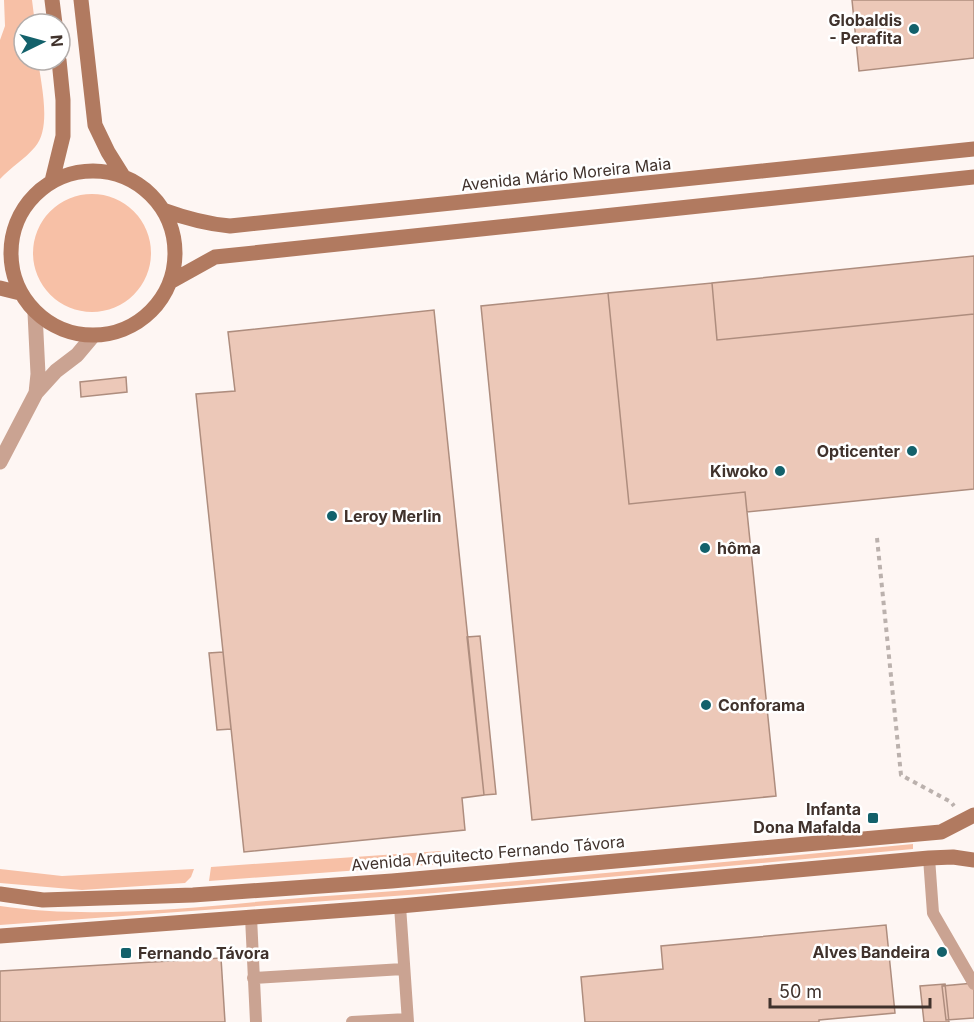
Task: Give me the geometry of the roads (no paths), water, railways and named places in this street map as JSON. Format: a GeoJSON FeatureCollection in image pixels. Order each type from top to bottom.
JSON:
{"type":"FeatureCollection","features":[{"type":"Feature","properties":{"kind":"main road"},"geometry":{"type":"LineString","coordinates":[[81,0],[95,124],[108,152],[123,176]]}},
{"type":"Feature","properties":{"kind":"main road"},"geometry":{"type":"LineString","coordinates":[[52,181],[63,136],[63,100],[60,72]]}},
{"type":"Feature","properties":{"kind":"main road","name":"Avenida Mário Moreira Maia"},"geometry":{"type":"LineString","coordinates":[[163,210],[200,222],[230,226],[974,149]]}},
{"type":"Feature","properties":{"kind":"main road"},"geometry":{"type":"LineString","coordinates":[[99,170],[123,176],[146,190],[163,210],[171,227],[175,245],[175,264],[170,282],[159,304],[141,321],[119,332],[93,336],[72,334],[52,326],[35,313],[20,293],[13,274],[6,236],[34,195],[52,181],[75,172],[99,170]]}},
{"type":"Feature","properties":{"kind":"main road"},"geometry":{"type":"LineString","coordinates":[[170,282],[215,257],[974,177]]}},
{"type":"Feature","properties":{"kind":"main road"},"geometry":{"type":"LineString","coordinates":[[0,288],[20,293]]}},
{"type":"Feature","properties":{"kind":"main road","name":"Avenida Arquitecto Fernando Távora"},"geometry":{"type":"LineString","coordinates":[[0,894],[43,900],[86,900],[392,881],[874,836],[941,832],[968,818]]}},
{"type":"Feature","properties":{"kind":"main road"},"geometry":{"type":"LineString","coordinates":[[0,936],[400,906],[929,858],[953,857],[974,860]]}},
{"type":"Feature","properties":{"kind":"street"},"geometry":{"type":"LineString","coordinates":[[35,313],[38,374],[36,393]]}},
{"type":"Feature","properties":{"kind":"street"},"geometry":{"type":"LineString","coordinates":[[0,462],[36,393],[56,371],[78,355],[93,336]]}},
{"type":"Feature","properties":{"kind":"lane"},"geometry":{"type":"LineString","coordinates":[[929,858],[933,913],[974,984]]}},
{"type":"Feature","properties":{"kind":"lane"},"geometry":{"type":"LineString","coordinates":[[352,1022],[408,1020],[400,906]]}},
{"type":"Feature","properties":{"kind":"lane"},"geometry":{"type":"LineString","coordinates":[[251,917],[256,1022]]}},
{"type":"Feature","properties":{"kind":"lane"},"geometry":{"type":"LineString","coordinates":[[253,978],[404,969]]}},
{"type":"Feature","properties":{"kind":"place","name":"Globaldis - Perafita"},"geometry":{"type":"Point","coordinates":[914,29]}},
{"type":"Feature","properties":{"kind":"place","name":"Opticenter"},"geometry":{"type":"Point","coordinates":[912,451]}},
{"type":"Feature","properties":{"kind":"place","name":"Kiwoko"},"geometry":{"type":"Point","coordinates":[780,471]}},
{"type":"Feature","properties":{"kind":"place","name":"Leroy Merlin"},"geometry":{"type":"Point","coordinates":[332,516]}},
{"type":"Feature","properties":{"kind":"place","name":"hôma"},"geometry":{"type":"Point","coordinates":[705,548]}},
{"type":"Feature","properties":{"kind":"place","name":"Conforama"},"geometry":{"type":"Point","coordinates":[706,705]}},
{"type":"Feature","properties":{"kind":"place","name":"Infanta Dona Mafalda"},"geometry":{"type":"Point","coordinates":[873,818]}},
{"type":"Feature","properties":{"kind":"place","name":"Alves Bandeira"},"geometry":{"type":"Point","coordinates":[942,952]}},
{"type":"Feature","properties":{"kind":"place","name":"Fernando Távora"},"geometry":{"type":"Point","coordinates":[126,953]}}]}
